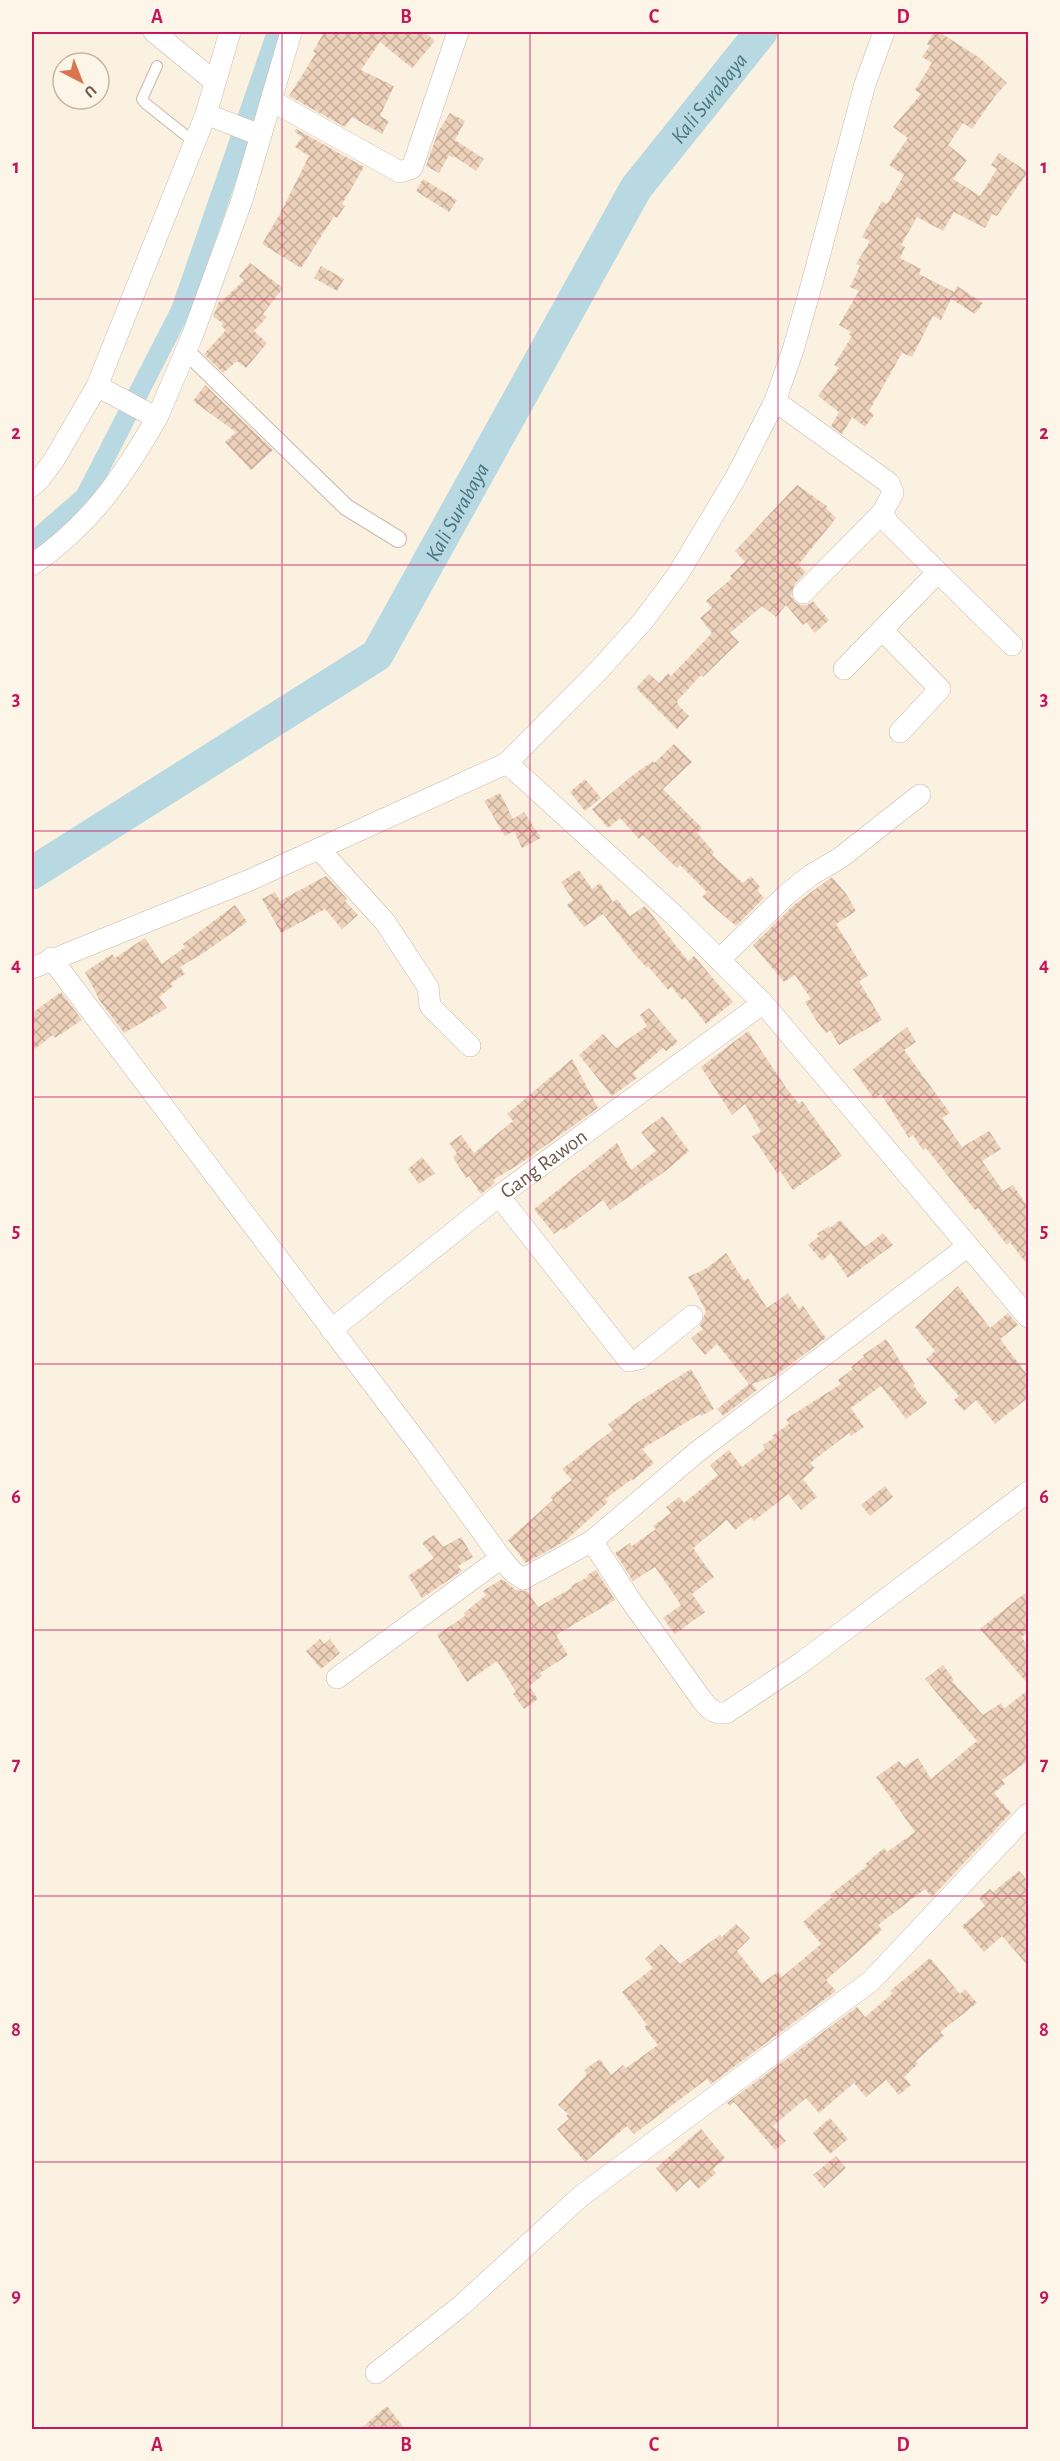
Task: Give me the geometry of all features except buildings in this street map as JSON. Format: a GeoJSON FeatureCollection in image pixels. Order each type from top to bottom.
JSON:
{"type":"FeatureCollection","features":[{"type":"Feature","properties":{"kind":"street"},"geometry":{"type":"LineString","coordinates":[[154,32],[214,82]]}},
{"type":"Feature","properties":{"kind":"street"},"geometry":{"type":"LineString","coordinates":[[32,486],[54,460],[102,389],[194,141],[214,117],[214,82],[230,32]]}},
{"type":"Feature","properties":{"kind":"street"},"geometry":{"type":"LineString","coordinates":[[32,566],[59,546],[88,519],[112,489],[150,414],[186,351],[242,200],[255,133],[272,100],[291,32]]}},
{"type":"Feature","properties":{"kind":"street"},"geometry":{"type":"LineString","coordinates":[[272,100],[400,172],[412,168],[458,32]]}},
{"type":"Feature","properties":{"kind":"street"},"geometry":{"type":"LineString","coordinates":[[32,968],[51,958],[250,880],[507,763],[600,669],[643,621],[671,583],[736,477],[775,400],[793,350],[865,84],[884,32]]}},
{"type":"Feature","properties":{"kind":"street"},"geometry":{"type":"LineString","coordinates":[[214,117],[255,133]]}},
{"type":"Feature","properties":{"kind":"street"},"geometry":{"type":"LineString","coordinates":[[186,351],[346,507],[398,538]]}},
{"type":"Feature","properties":{"kind":"street"},"geometry":{"type":"LineString","coordinates":[[102,389],[150,414]]}},
{"type":"Feature","properties":{"kind":"street"},"geometry":{"type":"LineString","coordinates":[[775,400],[889,483],[893,493],[882,513],[803,593]]}},
{"type":"Feature","properties":{"kind":"street"},"geometry":{"type":"LineString","coordinates":[[882,513],[889,524],[1012,645]]}},
{"type":"Feature","properties":{"kind":"street"},"geometry":{"type":"LineString","coordinates":[[844,669],[938,572]]}},
{"type":"Feature","properties":{"kind":"street"},"geometry":{"type":"LineString","coordinates":[[882,630],[940,689],[900,732]]}},
{"type":"Feature","properties":{"kind":"street"},"geometry":{"type":"LineString","coordinates":[[507,763],[674,915],[763,1003],[1029,1317]]}},
{"type":"Feature","properties":{"kind":"street"},"geometry":{"type":"LineString","coordinates":[[719,960],[787,894],[811,875],[840,858],[920,795]]}},
{"type":"Feature","properties":{"kind":"street"},"geometry":{"type":"LineString","coordinates":[[319,849],[385,922],[428,987],[430,1006],[470,1046]]}},
{"type":"Feature","properties":{"kind":"street"},"geometry":{"type":"LineString","coordinates":[[51,958],[426,1454],[501,1558],[513,1572],[523,1579],[592,1541],[697,1452],[968,1246]]}},
{"type":"Feature","properties":{"kind":"street","name":"Gang Rawon"},"geometry":{"type":"LineString","coordinates":[[331,1330],[499,1196],[763,1003]]}},
{"type":"Feature","properties":{"kind":"street"},"geometry":{"type":"LineString","coordinates":[[499,1196],[629,1361],[639,1359],[692,1316]]}},
{"type":"Feature","properties":{"kind":"street"},"geometry":{"type":"LineString","coordinates":[[592,1541],[629,1598],[702,1700],[710,1710],[717,1714],[726,1713],[801,1663],[1029,1492]]}},
{"type":"Feature","properties":{"kind":"street"},"geometry":{"type":"LineString","coordinates":[[337,1678],[501,1558]]}},
{"type":"Feature","properties":{"kind":"street"},"geometry":{"type":"LineString","coordinates":[[376,2373],[462,2305],[581,2196],[870,1981],[1029,1814]]}},
{"type":"Feature","properties":{"kind":"lane"},"geometry":{"type":"LineString","coordinates":[[157,66],[142,99],[194,141]]}},
{"type":"Feature","properties":{"kind":"waterway"},"geometry":{"type":"LineString","coordinates":[[32,543],[85,497],[181,310],[277,32]]}},
{"type":"Feature","properties":{"kind":"waterway","name":"Kali Surabaya"},"geometry":{"type":"LineString","coordinates":[[32,873],[377,655],[636,188],[761,32]]}}]}
